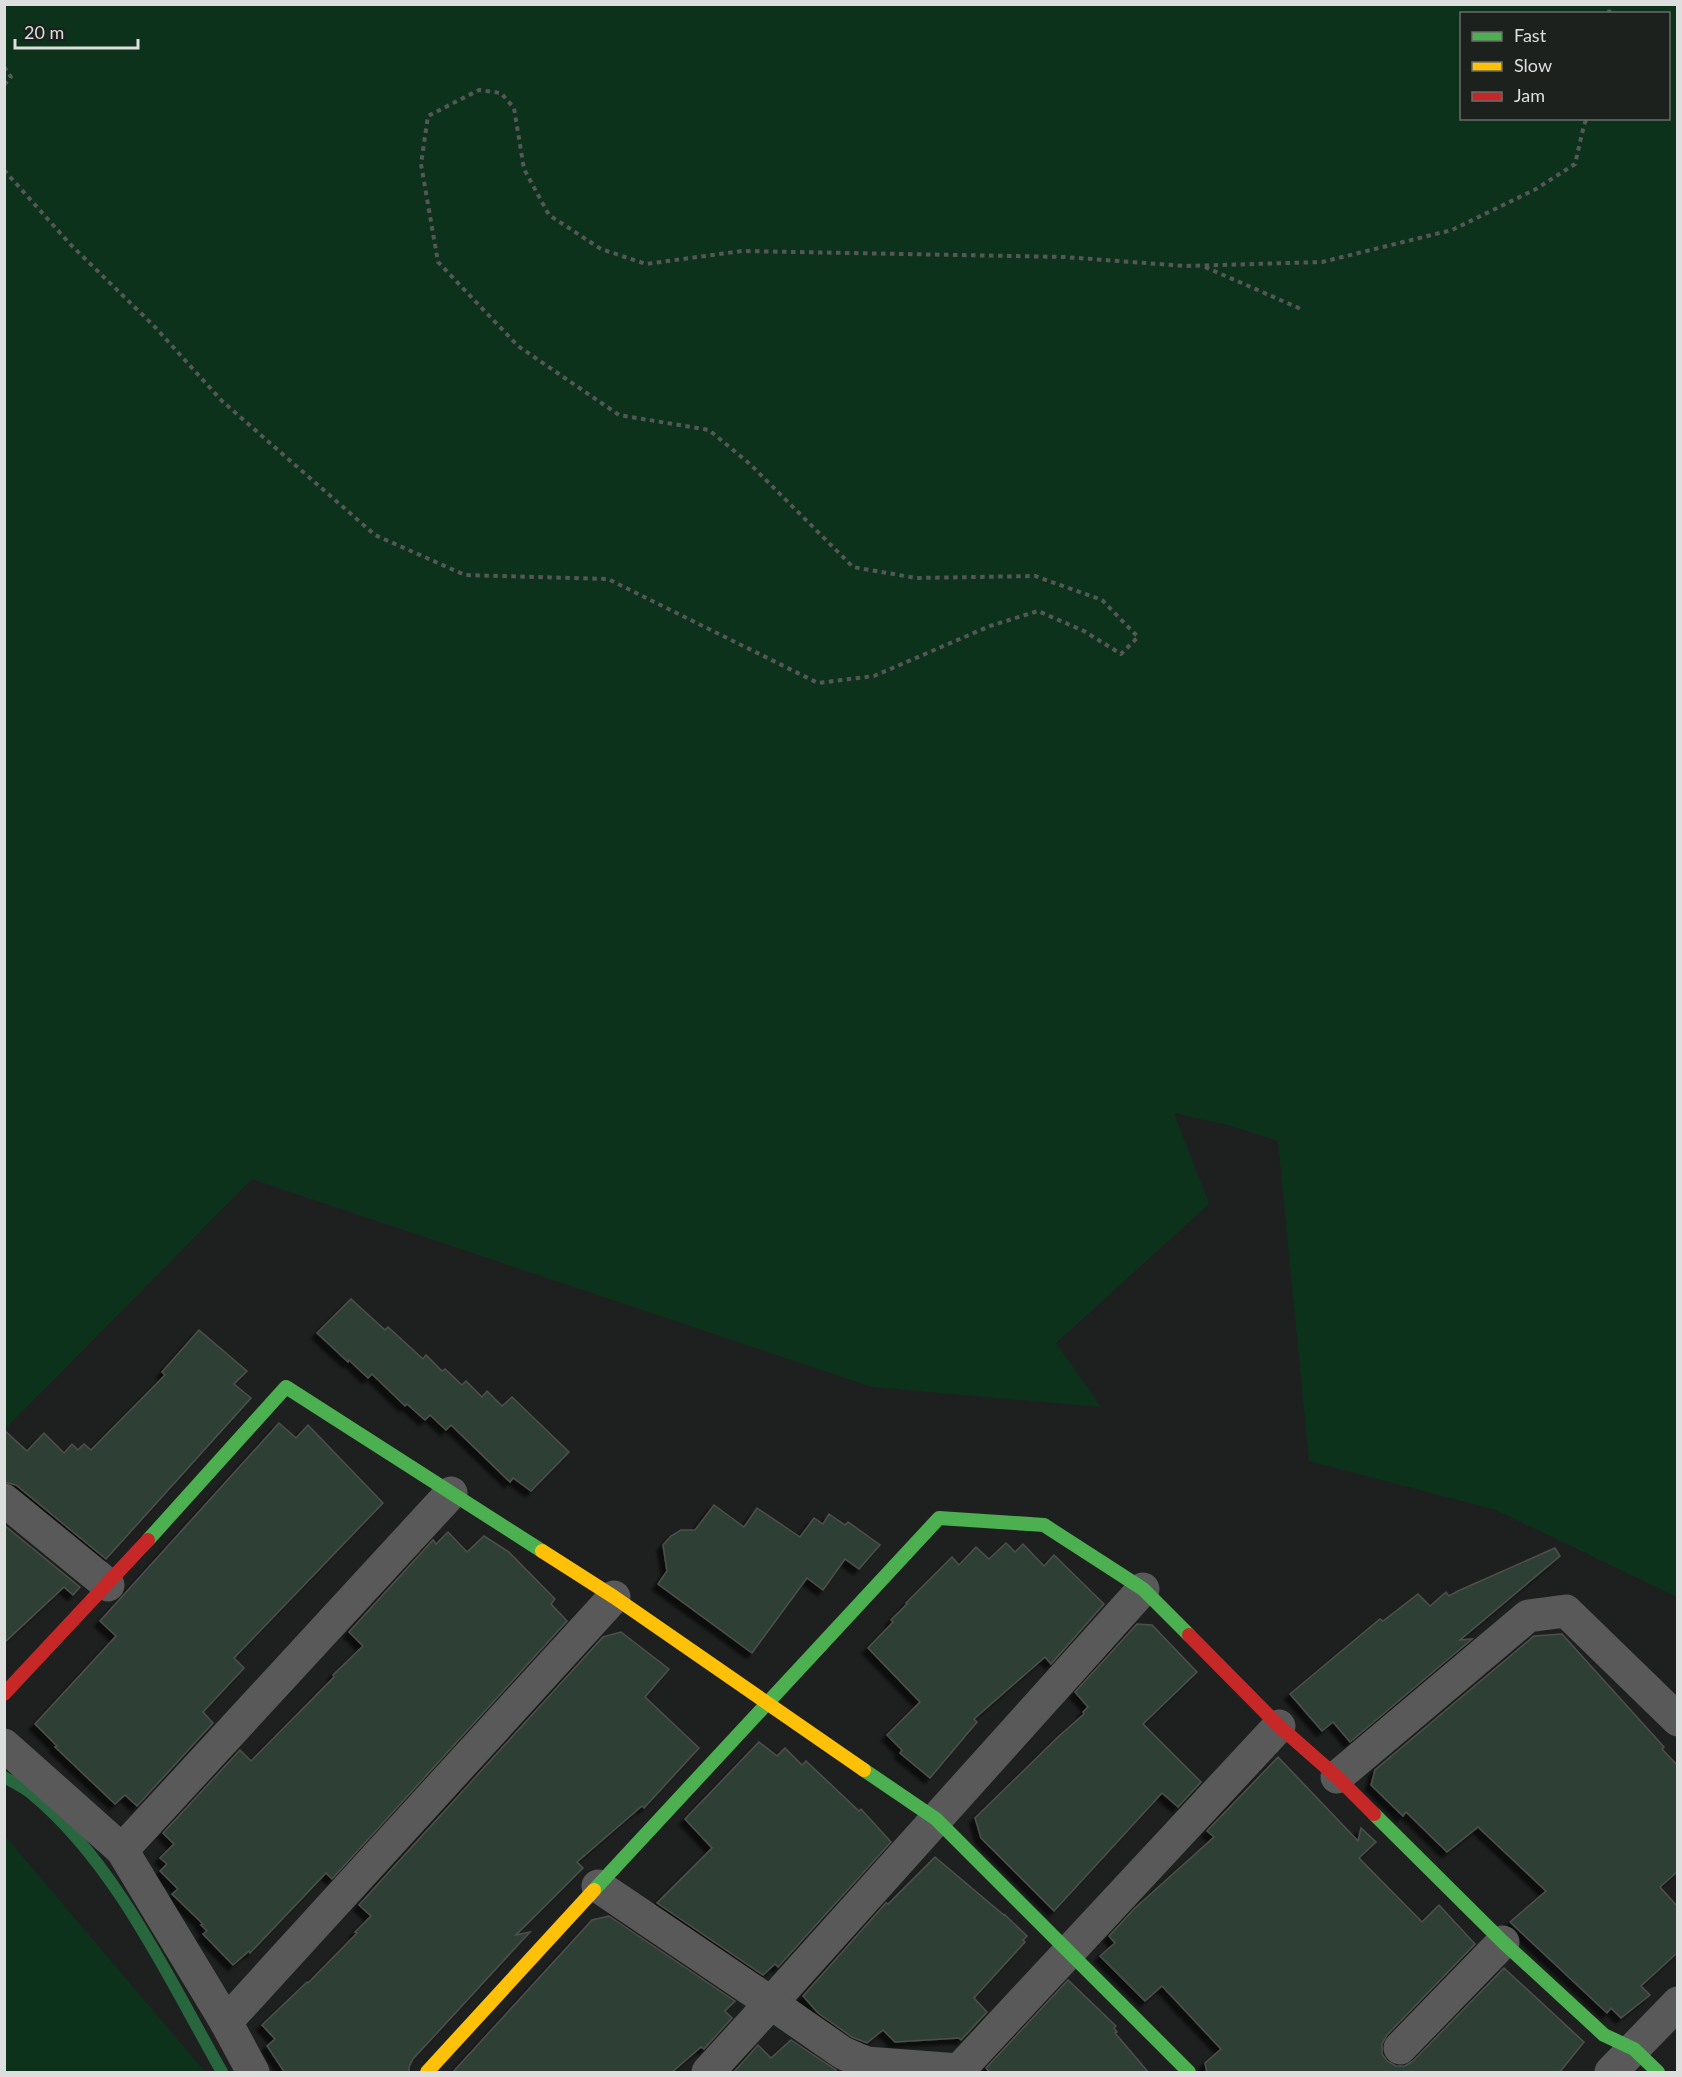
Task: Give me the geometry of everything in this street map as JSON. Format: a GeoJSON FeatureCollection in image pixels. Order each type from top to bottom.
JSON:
{"type":"FeatureCollection","features":[{"type":"Feature","properties":{"kind":"street"},"geometry":{"type":"LineString","coordinates":[[4,1694],[108,1585],[286,1387],[614,1597],[936,1819],[1189,2073]]}},
{"type":"Feature","properties":{"kind":"street"},"geometry":{"type":"LineString","coordinates":[[122,1850],[451,1493]]}},
{"type":"Feature","properties":{"kind":"street"},"geometry":{"type":"LineString","coordinates":[[4,1500],[108,1585]]}},
{"type":"Feature","properties":{"kind":"street"},"geometry":{"type":"LineString","coordinates":[[428,2073],[766,1703],[939,1518],[1044,1525],[1143,1589],[1279,1726],[1337,1777],[1503,1942],[1604,2035],[1634,2049],[1658,2073]]}},
{"type":"Feature","properties":{"kind":"street"},"geometry":{"type":"LineString","coordinates":[[708,2073],[1143,1589]]}},
{"type":"Feature","properties":{"kind":"street"},"geometry":{"type":"LineString","coordinates":[[226,2022],[614,1597]]}},
{"type":"Feature","properties":{"kind":"street"},"geometry":{"type":"LineString","coordinates":[[1337,1777],[1528,1616],[1566,1611],[1677,1720]]}},
{"type":"Feature","properties":{"kind":"street"},"geometry":{"type":"LineString","coordinates":[[598,1886],[843,2053],[866,2063],[958,2071],[1279,1726]]}},
{"type":"Feature","properties":{"kind":"street"},"geometry":{"type":"LineString","coordinates":[[4,1745],[122,1850],[226,2022],[254,2073]]}},
{"type":"Feature","properties":{"kind":"street"},"geometry":{"type":"LineString","coordinates":[[1400,2048],[1503,1942]]}},
{"type":"Feature","properties":{"kind":"street"},"geometry":{"type":"LineString","coordinates":[[1611,2073],[1677,2003]]}},
{"type":"Feature","properties":{"kind":"path"},"geometry":{"type":"LineString","coordinates":[[4,67],[10,77],[4,85]]}},
{"type":"Feature","properties":{"kind":"path"},"geometry":{"type":"LineString","coordinates":[[4,171],[70,244],[154,326],[222,401],[375,535],[465,574],[608,579],[818,683],[874,676],[990,626],[1038,611],[1084,631],[1121,654],[1138,637],[1102,600],[1035,576],[916,578],[853,567],[750,464],[709,430],[619,415],[518,346],[438,262],[421,164],[428,116],[479,90],[501,93],[514,108],[524,170],[549,215],[601,249],[646,264],[742,251],[1064,257],[1202,266],[1322,262],[1452,230],[1536,189],[1575,164],[1586,120]]}},
{"type":"Feature","properties":{"kind":"path"},"geometry":{"type":"LineString","coordinates":[[1202,266],[1301,309]]}},
{"type":"Feature","properties":{"kind":"green space"},"geometry":{"type":"Polygon","coordinates":[[[5,4],[1677,5],[1677,1597],[1496,1510],[1309,1461],[1278,1141],[1228,1125],[1174,1113],[1209,1204],[1056,1343],[1101,1407],[872,1387],[252,1179],[5,1429],[5,4]]]}},
{"type":"Feature","properties":{"kind":"green space"},"geometry":{"type":"Polygon","coordinates":[[[5,1836],[205,2072],[5,2072],[5,1836]]]}},
{"type":"Feature","properties":{"kind":"building"},"geometry":{"type":"Polygon","coordinates":[[[351,1299],[385,1330],[388,1327],[423,1359],[426,1355],[442,1371],[445,1369],[462,1385],[466,1381],[482,1397],[487,1391],[502,1406],[512,1397],[569,1452],[531,1491],[513,1478],[510,1482],[451,1425],[446,1430],[430,1415],[425,1420],[407,1404],[405,1406],[372,1374],[368,1378],[349,1360],[348,1362],[317,1333],[351,1299]]]}},
{"type":"Feature","properties":{"kind":"building"},"geometry":{"type":"Polygon","coordinates":[[[199,1330],[247,1371],[234,1384],[251,1398],[106,1559],[16,1485],[4,1482],[4,1430],[27,1451],[44,1433],[64,1453],[72,1444],[78,1450],[84,1444],[91,1450],[165,1375],[162,1372],[199,1330]]]}},
{"type":"Feature","properties":{"kind":"building"},"geometry":{"type":"Polygon","coordinates":[[[279,1423],[296,1438],[308,1425],[383,1503],[234,1658],[244,1668],[203,1712],[213,1723],[137,1806],[125,1795],[115,1804],[55,1747],[57,1746],[35,1724],[116,1636],[100,1621],[279,1423]]]}},
{"type":"Feature","properties":{"kind":"building"},"geometry":{"type":"Polygon","coordinates":[[[714,1505],[744,1527],[757,1508],[800,1537],[814,1518],[823,1524],[829,1514],[845,1525],[848,1522],[880,1545],[859,1569],[845,1559],[823,1590],[807,1578],[752,1653],[658,1584],[667,1571],[663,1545],[681,1530],[695,1530],[714,1505]]]}},
{"type":"Feature","properties":{"kind":"building"},"geometry":{"type":"Polygon","coordinates":[[[4,1525],[80,1587],[73,1595],[64,1587],[4,1643],[4,1525]]]}},
{"type":"Feature","properties":{"kind":"building"},"geometry":{"type":"Polygon","coordinates":[[[448,1532],[467,1552],[484,1536],[509,1552],[555,1599],[551,1604],[567,1621],[332,1879],[326,1873],[250,1953],[249,1951],[233,1965],[203,1934],[207,1931],[201,1925],[203,1924],[172,1894],[178,1889],[160,1871],[167,1864],[160,1858],[174,1844],[163,1833],[240,1750],[251,1761],[334,1677],[333,1675],[363,1646],[349,1632],[433,1540],[436,1544],[448,1532]]]}},
{"type":"Feature","properties":{"kind":"building"},"geometry":{"type":"Polygon","coordinates":[[[1006,1543],[1015,1552],[1023,1544],[1044,1566],[1054,1555],[1104,1604],[1051,1664],[1045,1657],[974,1719],[977,1722],[930,1778],[900,1753],[902,1750],[887,1735],[920,1702],[868,1648],[893,1622],[891,1620],[906,1603],[952,1557],[959,1565],[976,1547],[989,1559],[1006,1543]]]}},
{"type":"Feature","properties":{"kind":"building"},"geometry":{"type":"Polygon","coordinates":[[[1555,1548],[1560,1556],[1460,1640],[1472,1639],[1350,1742],[1333,1722],[1322,1731],[1290,1694],[1380,1619],[1383,1621],[1418,1594],[1430,1606],[1446,1592],[1449,1596],[1555,1548]]]}},
{"type":"Feature","properties":{"kind":"building"},"geometry":{"type":"Polygon","coordinates":[[[1137,1624],[1152,1625],[1197,1672],[1143,1724],[1201,1782],[1178,1807],[1162,1793],[1054,1911],[981,1838],[975,1818],[1084,1714],[1083,1712],[1088,1707],[1075,1692],[1137,1624]]]}},
{"type":"Feature","properties":{"kind":"building"},"geometry":{"type":"Polygon","coordinates":[[[621,1632],[669,1669],[645,1697],[699,1748],[644,1808],[642,1806],[577,1862],[583,1868],[516,1935],[530,1932],[413,2059],[409,2073],[285,2073],[267,2046],[275,2039],[262,2025],[308,1983],[357,1933],[355,1932],[371,1916],[359,1905],[603,1637],[621,1632]]]}},
{"type":"Feature","properties":{"kind":"building"},"geometry":{"type":"Polygon","coordinates":[[[1562,1634],[1664,1747],[1662,1749],[1677,1765],[1677,1872],[1660,1887],[1677,1906],[1677,1953],[1641,1986],[1650,1995],[1621,2018],[1611,2008],[1607,2013],[1510,1922],[1546,1891],[1478,1827],[1447,1852],[1406,1812],[1403,1816],[1371,1785],[1375,1770],[1534,1636],[1562,1634]]]}},
{"type":"Feature","properties":{"kind":"building"},"geometry":{"type":"Polygon","coordinates":[[[759,1742],[777,1756],[785,1748],[802,1765],[806,1761],[859,1811],[861,1809],[891,1842],[778,1967],[775,1964],[763,1975],[657,1903],[712,1848],[685,1819],[759,1742]]]}},
{"type":"Feature","properties":{"kind":"building"},"geometry":{"type":"Polygon","coordinates":[[[1278,1757],[1358,1841],[1361,1828],[1376,1842],[1359,1858],[1422,1922],[1439,1905],[1475,1944],[1387,2035],[1382,2044],[1382,2054],[1387,2061],[1396,2066],[1405,2066],[1413,2061],[1504,1968],[1584,2042],[1559,2073],[1207,2073],[1205,2063],[1221,2049],[1162,1986],[1145,2001],[1100,1956],[1115,1943],[1109,1936],[1135,1908],[1214,1837],[1207,1831],[1278,1757]]]}},
{"type":"Feature","properties":{"kind":"building"},"geometry":{"type":"Polygon","coordinates":[[[935,1857],[1005,1916],[1004,1914],[1027,1936],[1023,1940],[1025,1942],[974,1998],[987,2012],[961,2040],[959,2038],[895,2042],[883,2030],[867,2043],[852,2037],[818,2013],[803,1996],[886,1903],[888,1904],[935,1857]]]}},
{"type":"Feature","properties":{"kind":"building"},"geometry":{"type":"Polygon","coordinates":[[[609,1916],[735,2001],[725,2011],[732,2018],[704,2049],[701,2047],[671,2073],[452,2073],[592,1920],[609,1916]]]}},
{"type":"Feature","properties":{"kind":"building"},"geometry":{"type":"Polygon","coordinates":[[[1068,1980],[1116,2026],[1114,2028],[1117,2032],[1115,2033],[1149,2073],[990,2073],[986,2068],[1068,1980]]]}},
{"type":"Feature","properties":{"kind":"building"},"geometry":{"type":"Polygon","coordinates":[[[791,2040],[836,2070],[834,2073],[733,2073],[758,2045],[771,2058],[791,2040]]]}},
{"type":"Feature","properties":{"kind":"waterway"},"geometry":{"type":"LineString","coordinates":[[4,1777],[29,1791],[62,1822],[115,1887],[160,1961],[222,2072]]}},
{"type":"Feature","properties":{"kind":"traffic: fast"},"geometry":{"type":"LineString","coordinates":[[148,1540],[286,1387],[542,1551]]}},
{"type":"Feature","properties":{"kind":"traffic: fast"},"geometry":{"type":"LineString","coordinates":[[594,1890],[939,1518],[1044,1525],[1143,1589],[1189,1635]]}},
{"type":"Feature","properties":{"kind":"traffic: fast"},"geometry":{"type":"LineString","coordinates":[[864,1770],[936,1819],[1189,2072]]}},
{"type":"Feature","properties":{"kind":"traffic: fast"},"geometry":{"type":"LineString","coordinates":[[1374,1814],[1503,1942],[1604,2035],[1634,2049],[1658,2072]]}},
{"type":"Feature","properties":{"kind":"traffic: slow"},"geometry":{"type":"LineString","coordinates":[[542,1551],[614,1597],[864,1770]]}},
{"type":"Feature","properties":{"kind":"traffic: slow"},"geometry":{"type":"LineString","coordinates":[[427,2072],[594,1890]]}},
{"type":"Feature","properties":{"kind":"traffic: jam"},"geometry":{"type":"LineString","coordinates":[[4,1694],[148,1540]]}},
{"type":"Feature","properties":{"kind":"traffic: jam"},"geometry":{"type":"LineString","coordinates":[[1189,1635],[1279,1726],[1337,1777],[1374,1814]]}}]}
